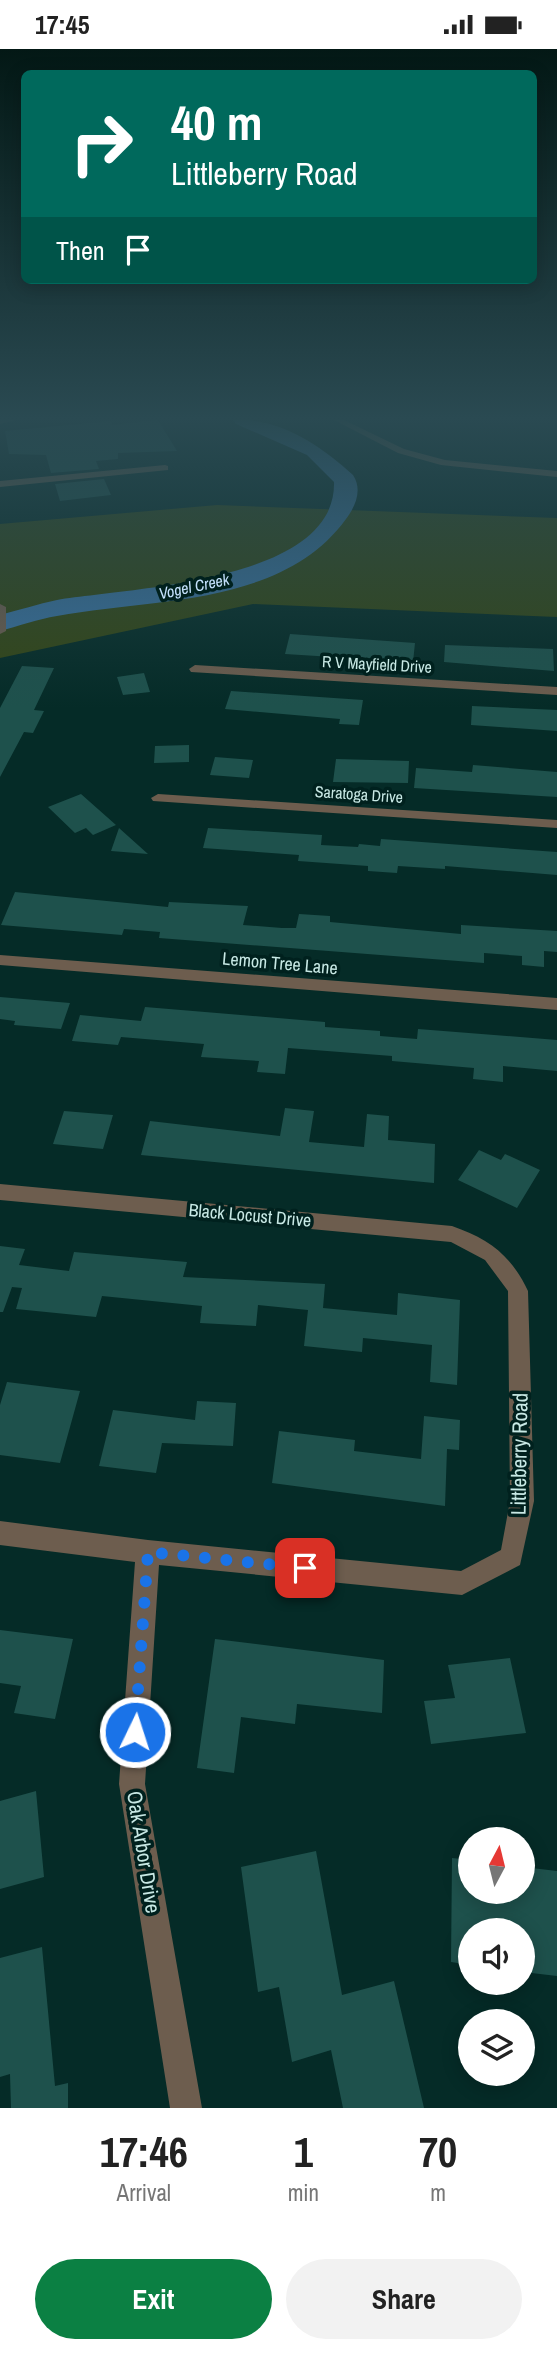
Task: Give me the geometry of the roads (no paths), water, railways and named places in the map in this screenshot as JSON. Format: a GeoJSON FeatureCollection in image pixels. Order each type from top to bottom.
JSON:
{"type":"FeatureCollection","features":[{"type":"Feature","properties":{"kind":"street"},"geometry":{"type":"LineString","coordinates":[[0,607],[0,631]]}},
{"type":"Feature","properties":{"kind":"street","name":"R V Mayfield Drive"},"geometry":{"type":"LineString","coordinates":[[195,669],[557,691]]}},
{"type":"Feature","properties":{"kind":"street","name":"Saratoga Drive"},"geometry":{"type":"LineString","coordinates":[[158,798],[557,824]]}},
{"type":"Feature","properties":{"kind":"street","name":"Lemon Tree Lane"},"geometry":{"type":"LineString","coordinates":[[0,960],[557,1004]]}},
{"type":"Feature","properties":{"kind":"street","name":"Black Locust Drive"},"geometry":{"type":"LineString","coordinates":[[0,1192],[452,1234],[485,1247],[495,1256]]}},
{"type":"Feature","properties":{"kind":"street","name":"Littleberry Road"},"geometry":{"type":"LineString","coordinates":[[0,1533],[148,1552],[462,1583],[512,1557],[522,1501],[518,1291],[508,1269],[495,1256]]}},
{"type":"Feature","properties":{"kind":"street","name":"Oak Arbor Drive"},"geometry":{"type":"LineString","coordinates":[[148,1552],[132,1784],[186,2108]]}},
{"type":"Feature","properties":{"kind":"waterway","name":"Vogel Creek"},"geometry":{"type":"LineString","coordinates":[[0,623],[57,608],[216,585],[256,573],[292,557],[322,535],[336,516]]}}]}
